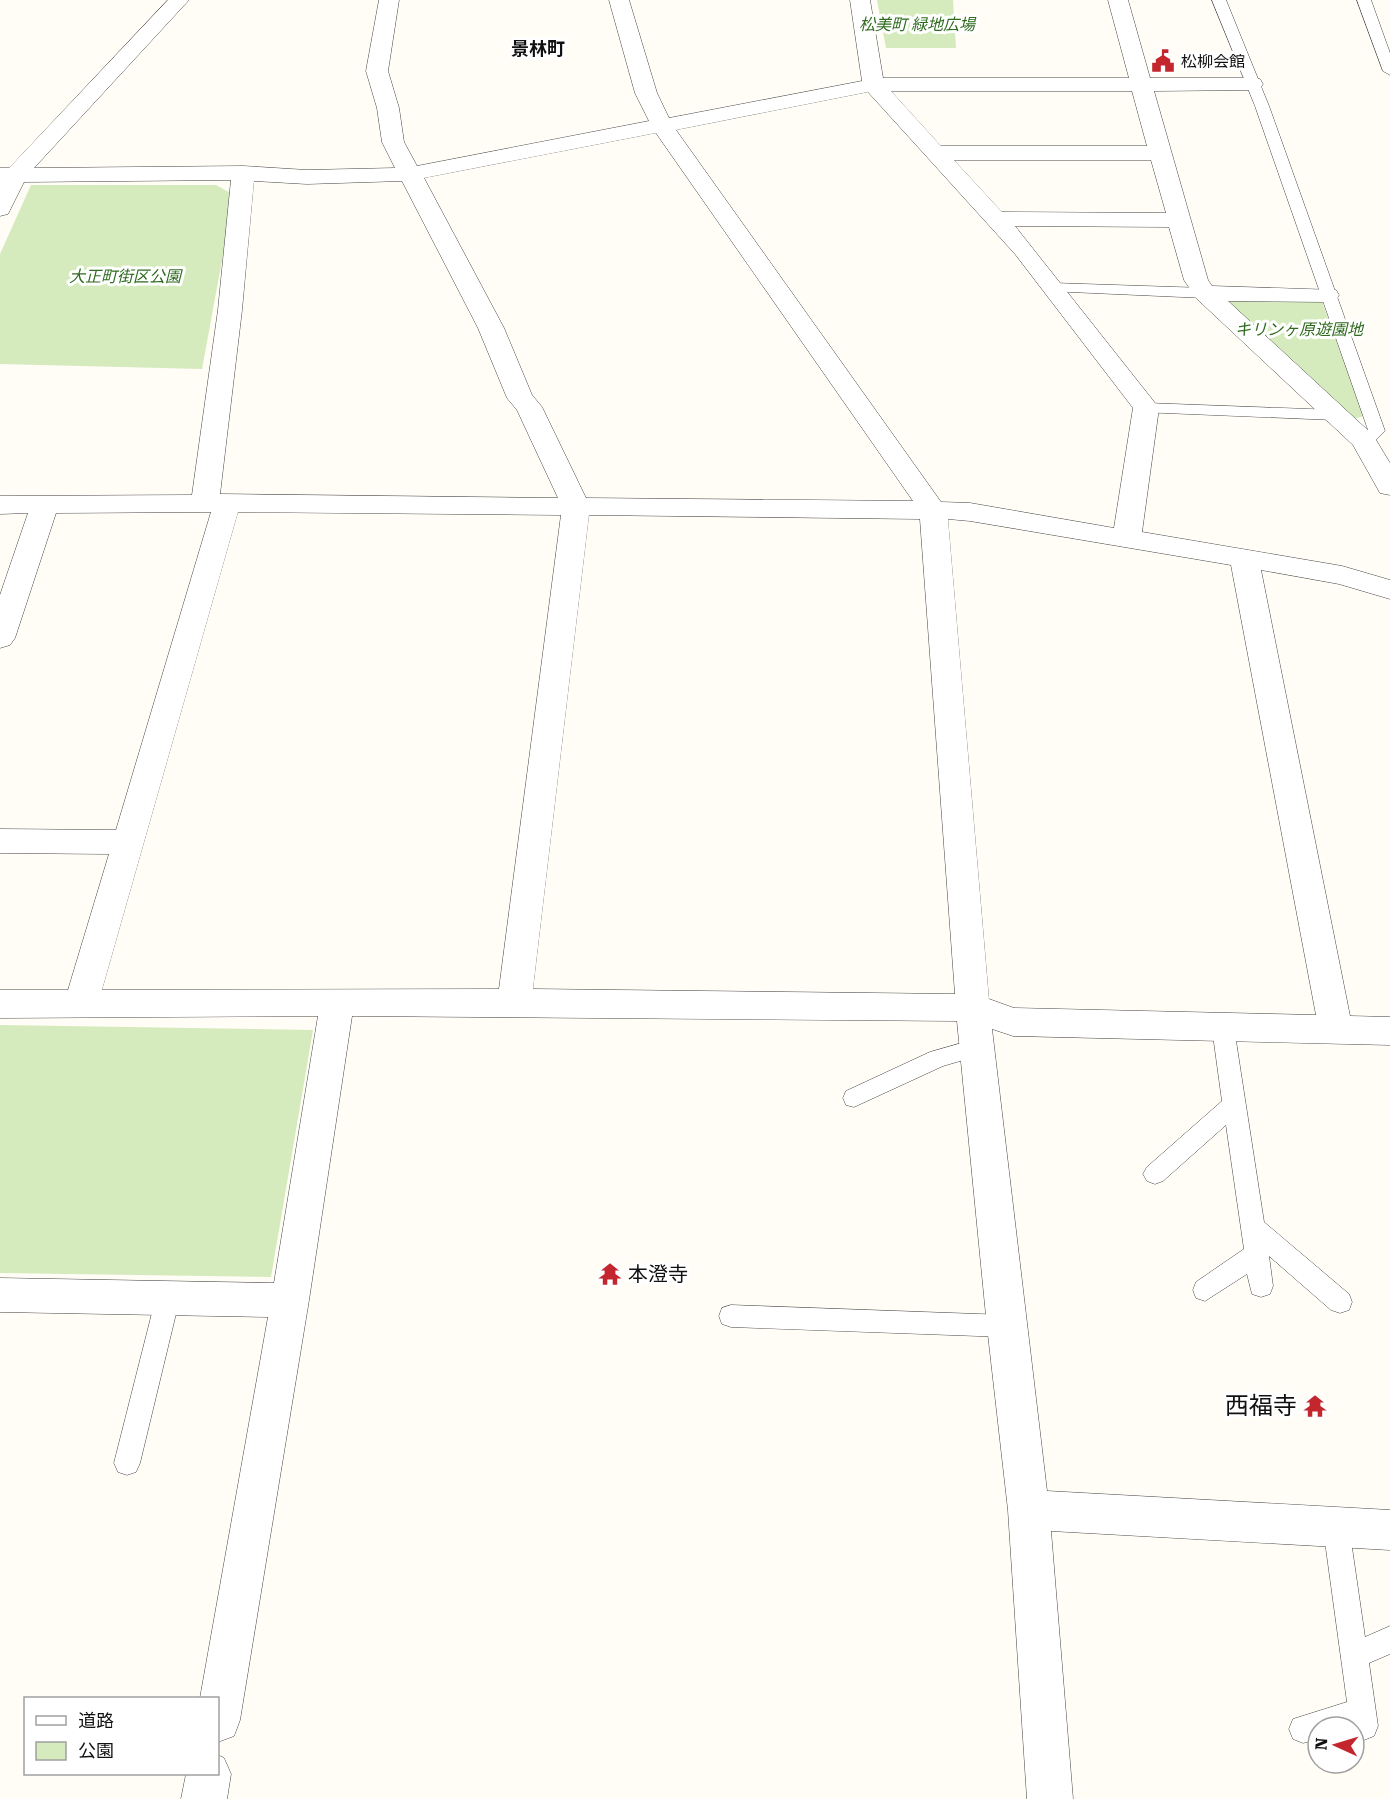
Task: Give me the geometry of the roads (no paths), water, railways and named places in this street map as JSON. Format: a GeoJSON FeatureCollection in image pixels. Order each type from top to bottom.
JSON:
{"type":"FeatureCollection","features":[{"type":"Feature","properties":{"kind":"street"},"geometry":{"type":"LineString","coordinates":[[0,209],[8,175],[179,0]]}},
{"type":"Feature","properties":{"kind":"street"},"geometry":{"type":"LineString","coordinates":[[390,0],[387,5],[377,71],[388,108],[393,142],[491,328],[520,398],[529,406],[576,506],[514,1002]]}},
{"type":"Feature","properties":{"kind":"street"},"geometry":{"type":"LineString","coordinates":[[619,0],[646,93],[662,126],[933,510],[974,1008],[975,1048],[1029,1510],[1050,1799]]}},
{"type":"Feature","properties":{"kind":"street"},"geometry":{"type":"LineString","coordinates":[[860,0],[873,85],[996,219],[1146,408],[1127,537]]}},
{"type":"Feature","properties":{"kind":"street"},"geometry":{"type":"LineString","coordinates":[[1118,0],[1196,280],[1205,292],[1364,441],[1390,487]]}},
{"type":"Feature","properties":{"kind":"street"},"geometry":{"type":"LineString","coordinates":[[8,175],[243,173],[307,177],[410,174],[873,85],[1252,84]]}},
{"type":"Feature","properties":{"kind":"street"},"geometry":{"type":"LineString","coordinates":[[935,153],[1160,153]]}},
{"type":"Feature","properties":{"kind":"street"},"geometry":{"type":"LineString","coordinates":[[81,1004],[128,842],[216,503],[243,173]]}},
{"type":"Feature","properties":{"kind":"street"},"geometry":{"type":"LineString","coordinates":[[996,219],[1179,220]]}},
{"type":"Feature","properties":{"kind":"street"},"geometry":{"type":"LineString","coordinates":[[1205,292],[1327,295]]}},
{"type":"Feature","properties":{"kind":"street"},"geometry":{"type":"LineString","coordinates":[[0,505],[216,503],[970,512],[1342,575],[1390,590]]}},
{"type":"Feature","properties":{"kind":"street"},"geometry":{"type":"LineString","coordinates":[[0,638],[6,604],[45,505]]}},
{"type":"Feature","properties":{"kind":"street"},"geometry":{"type":"LineString","coordinates":[[1244,558],[1336,1030]]}},
{"type":"Feature","properties":{"kind":"street"},"geometry":{"type":"LineString","coordinates":[[0,841],[128,842]]}},
{"type":"Feature","properties":{"kind":"street"},"geometry":{"type":"LineString","coordinates":[[0,1004],[514,1002],[974,1008],[1013,1022],[1390,1031]]}},
{"type":"Feature","properties":{"kind":"street"},"geometry":{"type":"LineString","coordinates":[[219,1714],[290,1300],[337,1004]]}},
{"type":"Feature","properties":{"kind":"street"},"geometry":{"type":"LineString","coordinates":[[0,1295],[290,1300]]}},
{"type":"Feature","properties":{"kind":"street"},"geometry":{"type":"LineString","coordinates":[[1029,1510],[1390,1530]]}},
{"type":"Feature","properties":{"kind":"street"},"geometry":{"type":"LineString","coordinates":[[204,1799],[208,1775]]}},
{"type":"Feature","properties":{"kind":"lane"},"geometry":{"type":"LineString","coordinates":[[1219,0],[1262,106],[1377,431],[1364,441]]}},
{"type":"Feature","properties":{"kind":"lane"},"geometry":{"type":"LineString","coordinates":[[1364,0],[1390,71]]}},
{"type":"Feature","properties":{"kind":"lane"},"geometry":{"type":"LineString","coordinates":[[1053,288],[1205,292]]}},
{"type":"Feature","properties":{"kind":"lane"},"geometry":{"type":"LineString","coordinates":[[1146,408],[1335,415]]}},
{"type":"Feature","properties":{"kind":"lane"},"geometry":{"type":"LineString","coordinates":[[1223,1028],[1261,1286]]}},
{"type":"Feature","properties":{"kind":"lane"},"geometry":{"type":"LineString","coordinates":[[854,1098],[938,1059],[975,1048]]}},
{"type":"Feature","properties":{"kind":"lane"},"geometry":{"type":"LineString","coordinates":[[1155,1174],[1233,1105]]}},
{"type":"Feature","properties":{"kind":"lane"},"geometry":{"type":"LineString","coordinates":[[1252,1227],[1340,1302]]}},
{"type":"Feature","properties":{"kind":"lane"},"geometry":{"type":"LineString","coordinates":[[1205,1290],[1256,1254]]}},
{"type":"Feature","properties":{"kind":"lane"},"geometry":{"type":"LineString","coordinates":[[127,1463],[168,1297]]}},
{"type":"Feature","properties":{"kind":"lane"},"geometry":{"type":"LineString","coordinates":[[731,1316],[1006,1326]]}},
{"type":"Feature","properties":{"kind":"lane"},"geometry":{"type":"LineString","coordinates":[[1303,1729],[1363,1719],[1336,1527]]}},
{"type":"Feature","properties":{"kind":"lane"},"geometry":{"type":"LineString","coordinates":[[1354,1656],[1390,1640]]}},
{"type":"Feature","properties":{"kind":"place","name":"松柳会館"},"geometry":{"type":"Point","coordinates":[1163,61]}},
{"type":"Feature","properties":{"kind":"place","name":"本澄寺"},"geometry":{"type":"Point","coordinates":[610,1274]}},
{"type":"Feature","properties":{"kind":"place","name":"西福寺"},"geometry":{"type":"Point","coordinates":[1315,1406]}},
{"type":"Feature","properties":{"kind":"district","name":"景林町"},"geometry":{"type":"Point","coordinates":[538,49]}},
{"type":"Feature","properties":{"kind":"park label","name":"松美町 緑地広場"},"geometry":{"type":"Point","coordinates":[917,24]}},
{"type":"Feature","properties":{"kind":"park label","name":"大正町街区公園"},"geometry":{"type":"Point","coordinates":[125,276]}},
{"type":"Feature","properties":{"kind":"park label","name":"キリンヶ原遊園地"},"geometry":{"type":"Point","coordinates":[1299,329]}}]}
